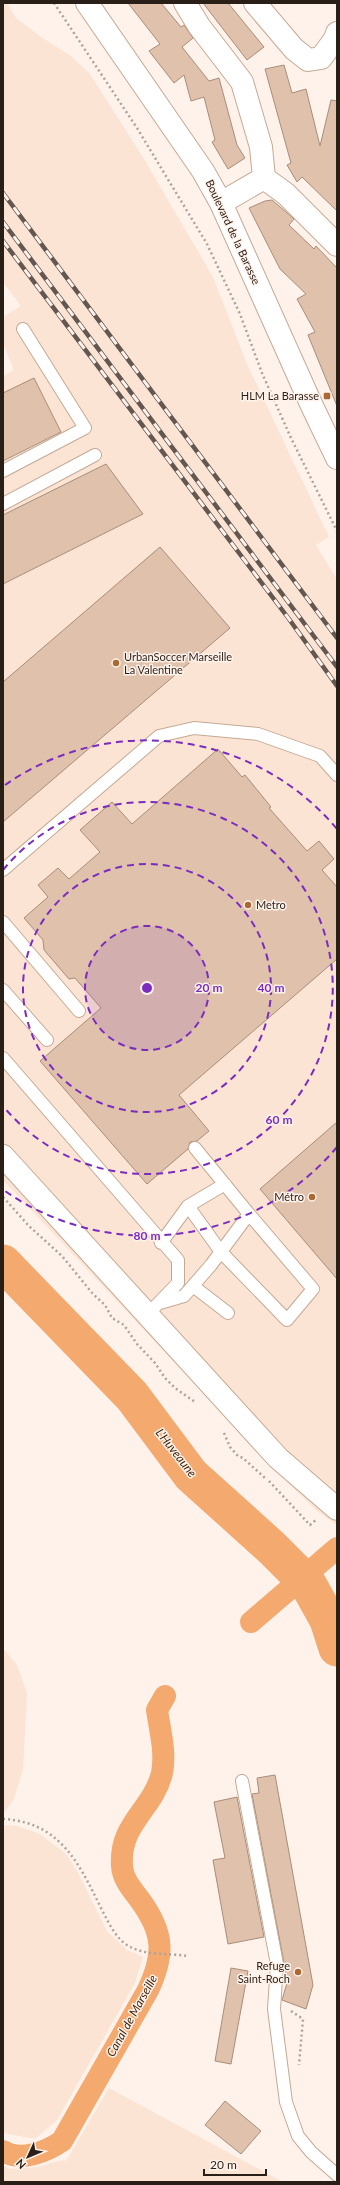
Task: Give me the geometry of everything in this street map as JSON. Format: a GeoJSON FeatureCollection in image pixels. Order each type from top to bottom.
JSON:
{"type":"FeatureCollection","features":[{"type":"Feature","properties":{"kind":"street","name":"Boulevard de la Barasse"},"geometry":{"type":"LineString","coordinates":[[87,3],[203,170],[221,203],[312,406],[337,458]]}},
{"type":"Feature","properties":{"kind":"street"},"geometry":{"type":"LineString","coordinates":[[185,3],[199,26],[242,82],[261,147],[264,178],[286,194],[337,245]]}},
{"type":"Feature","properties":{"kind":"street"},"geometry":{"type":"LineString","coordinates":[[255,3],[294,49],[308,60],[321,58],[335,39],[337,33]]}},
{"type":"Feature","properties":{"kind":"street"},"geometry":{"type":"LineString","coordinates":[[221,203],[264,178]]}},
{"type":"Feature","properties":{"kind":"street"},"geometry":{"type":"LineString","coordinates":[[3,1156],[153,1309],[278,1458],[333,1511]]}},
{"type":"Feature","properties":{"kind":"lane"},"geometry":{"type":"LineString","coordinates":[[3,471],[85,428],[23,329]]}},
{"type":"Feature","properties":{"kind":"lane"},"geometry":{"type":"LineString","coordinates":[[3,504],[95,456]]}},
{"type":"Feature","properties":{"kind":"lane"},"geometry":{"type":"LineString","coordinates":[[3,870],[159,736],[194,728],[258,734],[320,756],[337,775]]}},
{"type":"Feature","properties":{"kind":"lane"},"geometry":{"type":"LineString","coordinates":[[3,922],[79,1010]]}},
{"type":"Feature","properties":{"kind":"lane"},"geometry":{"type":"LineString","coordinates":[[3,990],[47,1040]]}},
{"type":"Feature","properties":{"kind":"lane"},"geometry":{"type":"LineString","coordinates":[[3,1058],[161,1243],[178,1260],[178,1283],[153,1309]]}},
{"type":"Feature","properties":{"kind":"lane"},"geometry":{"type":"LineString","coordinates":[[188,1206],[221,1252],[287,1320],[313,1289],[195,1148]]}},
{"type":"Feature","properties":{"kind":"lane"},"geometry":{"type":"LineString","coordinates":[[161,1243],[188,1206],[225,1184]]}},
{"type":"Feature","properties":{"kind":"lane"},"geometry":{"type":"LineString","coordinates":[[153,1309],[184,1296],[221,1252],[250,1214]]}},
{"type":"Feature","properties":{"kind":"lane"},"geometry":{"type":"LineString","coordinates":[[193,1286],[228,1313]]}},
{"type":"Feature","properties":{"kind":"lane"},"geometry":{"type":"LineString","coordinates":[[242,1781],[277,1964],[274,2009],[286,2102],[298,2136],[311,2152],[337,2175]]}},
{"type":"Feature","properties":{"kind":"path"},"geometry":{"type":"LineString","coordinates":[[54,3],[136,128],[207,244],[240,314],[262,373],[291,438],[337,531]]}},
{"type":"Feature","properties":{"kind":"path"},"geometry":{"type":"LineString","coordinates":[[3,1197],[29,1226],[68,1262],[105,1305],[112,1318],[124,1325],[137,1344],[155,1363],[165,1378],[198,1404]]}},
{"type":"Feature","properties":{"kind":"path"},"geometry":{"type":"LineString","coordinates":[[222,1431],[226,1435],[230,1448],[268,1480],[310,1525],[333,1511]]}},
{"type":"Feature","properties":{"kind":"path"},"geometry":{"type":"LineString","coordinates":[[3,1819],[28,1824],[46,1831],[59,1840],[79,1864],[118,1937],[127,1945],[140,1951],[187,1956]]}},
{"type":"Feature","properties":{"kind":"shaded area"},"geometry":{"type":"Polygon","coordinates":[[[3,3],[7,3],[16,18],[41,37],[71,56],[90,74],[144,159],[213,277],[247,364],[329,537],[316,545],[337,579],[337,1525],[317,1511],[286,1481],[3,1180],[3,376],[14,370],[3,344],[3,317],[21,306],[3,282],[3,3]]]}},
{"type":"Feature","properties":{"kind":"shaded area"},"geometry":{"type":"Polygon","coordinates":[[[3,1648],[17,1665],[27,1693],[23,1769],[14,1799],[3,1814],[3,1648]]]}},
{"type":"Feature","properties":{"kind":"shaded area"},"geometry":{"type":"Polygon","coordinates":[[[3,1825],[17,1826],[40,1834],[66,1854],[77,1871],[107,1931],[127,1950],[143,1957],[135,1983],[57,2120],[35,2139],[3,2133],[3,1825]]]}},
{"type":"Feature","properties":{"kind":"shaded area"},"geometry":{"type":"Polygon","coordinates":[[[109,2088],[283,2182],[3,2182],[3,2166],[11,2169],[38,2167],[61,2160],[66,2161],[109,2088]]]}},
{"type":"Feature","properties":{"kind":"building"},"geometry":{"type":"Polygon","coordinates":[[[128,3],[161,3],[181,27],[184,25],[193,38],[182,47],[209,81],[219,78],[237,145],[245,158],[228,169],[212,142],[215,140],[204,97],[191,101],[184,75],[174,83],[149,51],[160,44],[128,3]]]}},
{"type":"Feature","properties":{"kind":"building"},"geometry":{"type":"Polygon","coordinates":[[[203,3],[228,3],[264,47],[247,60],[203,3]]]}},
{"type":"Feature","properties":{"kind":"building"},"geometry":{"type":"Polygon","coordinates":[[[284,65],[292,93],[306,89],[320,146],[331,100],[337,101],[337,211],[302,177],[297,182],[287,165],[291,163],[265,69],[284,65]]]}},
{"type":"Feature","properties":{"kind":"building"},"geometry":{"type":"Polygon","coordinates":[[[272,200],[294,219],[289,225],[314,249],[316,246],[337,268],[337,406],[308,335],[315,332],[297,299],[306,294],[280,269],[249,208],[265,201],[272,200]]]}},
{"type":"Feature","properties":{"kind":"building"},"geometry":{"type":"Polygon","coordinates":[[[34,378],[61,432],[3,461],[3,393],[34,378]]]}},
{"type":"Feature","properties":{"kind":"building"},"geometry":{"type":"Polygon","coordinates":[[[106,464],[143,514],[3,584],[3,515],[106,464]]]}},
{"type":"Feature","properties":{"kind":"building","name":"UrbanSoccer Marseille La Valentine"},"geometry":{"type":"Polygon","coordinates":[[[160,547],[230,628],[3,822],[3,682],[160,547]]]}},
{"type":"Feature","properties":{"kind":"building"},"geometry":{"type":"Polygon","coordinates":[[[218,749],[242,777],[245,775],[271,807],[269,808],[307,851],[319,841],[334,859],[322,870],[337,887],[337,959],[179,1095],[209,1131],[197,1141],[190,1142],[188,1149],[147,1184],[40,1061],[101,1008],[75,978],[69,979],[44,950],[43,940],[24,918],[48,897],[38,885],[58,868],[69,879],[100,852],[80,830],[112,802],[132,824],[218,749]]]}},
{"type":"Feature","properties":{"kind":"building","name":"Métro"},"geometry":{"type":"Polygon","coordinates":[[[337,1122],[337,1279],[260,1189],[337,1122]]]}},
{"type":"Feature","properties":{"kind":"building"},"geometry":{"type":"Polygon","coordinates":[[[275,1775],[313,1985],[306,2009],[282,2000],[287,1983],[252,1794],[259,1793],[257,1778],[275,1775]]]}},
{"type":"Feature","properties":{"kind":"building"},"geometry":{"type":"Polygon","coordinates":[[[237,1797],[264,1937],[228,1944],[213,1860],[225,1858],[214,1802],[237,1797]]]}},
{"type":"Feature","properties":{"kind":"building"},"geometry":{"type":"Polygon","coordinates":[[[231,1968],[248,1971],[231,2064],[215,2061],[231,1968]]]}},
{"type":"Feature","properties":{"kind":"building"},"geometry":{"type":"Polygon","coordinates":[[[225,2101],[261,2131],[241,2154],[205,2125],[225,2101]]]}},
{"type":"Feature","properties":{"kind":"waterway","name":"L'Huveaune"},"geometry":{"type":"LineString","coordinates":[[3,1263],[132,1396],[191,1475],[271,1547],[308,1584],[328,1620],[337,1648]]}},
{"type":"Feature","properties":{"kind":"waterway","name":"Canal de Marseille"},"geometry":{"type":"LineString","coordinates":[[251,1622],[337,1548]]}},
{"type":"Feature","properties":{"kind":"waterway","name":"Canal de Marseille"},"geometry":{"type":"LineString","coordinates":[[3,2151],[18,2156],[25,2156],[49,2149],[62,2141],[154,1977],[159,1954],[158,1933],[148,1912],[124,1876],[122,1851],[131,1827],[152,1797],[158,1786],[162,1773],[163,1749],[157,1710],[165,1696]]}},
{"type":"Feature","properties":{"kind":"railway"},"geometry":{"type":"LineString","coordinates":[[3,193],[337,638]]}},
{"type":"Feature","properties":{"kind":"railway"},"geometry":{"type":"LineString","coordinates":[[3,222],[337,667]]}},
{"type":"Feature","properties":{"kind":"railway"},"geometry":{"type":"LineString","coordinates":[[3,241],[289,619],[337,686]]}},
{"type":"Feature","properties":{"kind":"place","name":"HLM La Barasse"},"geometry":{"type":"Point","coordinates":[327,396]}},
{"type":"Feature","properties":{"kind":"place","name":"UrbanSoccer Marseille La Valentine"},"geometry":{"type":"Point","coordinates":[116,663]}},
{"type":"Feature","properties":{"kind":"place","name":"Metro"},"geometry":{"type":"Point","coordinates":[248,905]}},
{"type":"Feature","properties":{"kind":"place","name":"Métro"},"geometry":{"type":"Point","coordinates":[312,1197]}},
{"type":"Feature","properties":{"kind":"place","name":"Refuge Saint-Roch"},"geometry":{"type":"Point","coordinates":[298,1972]}}]}
